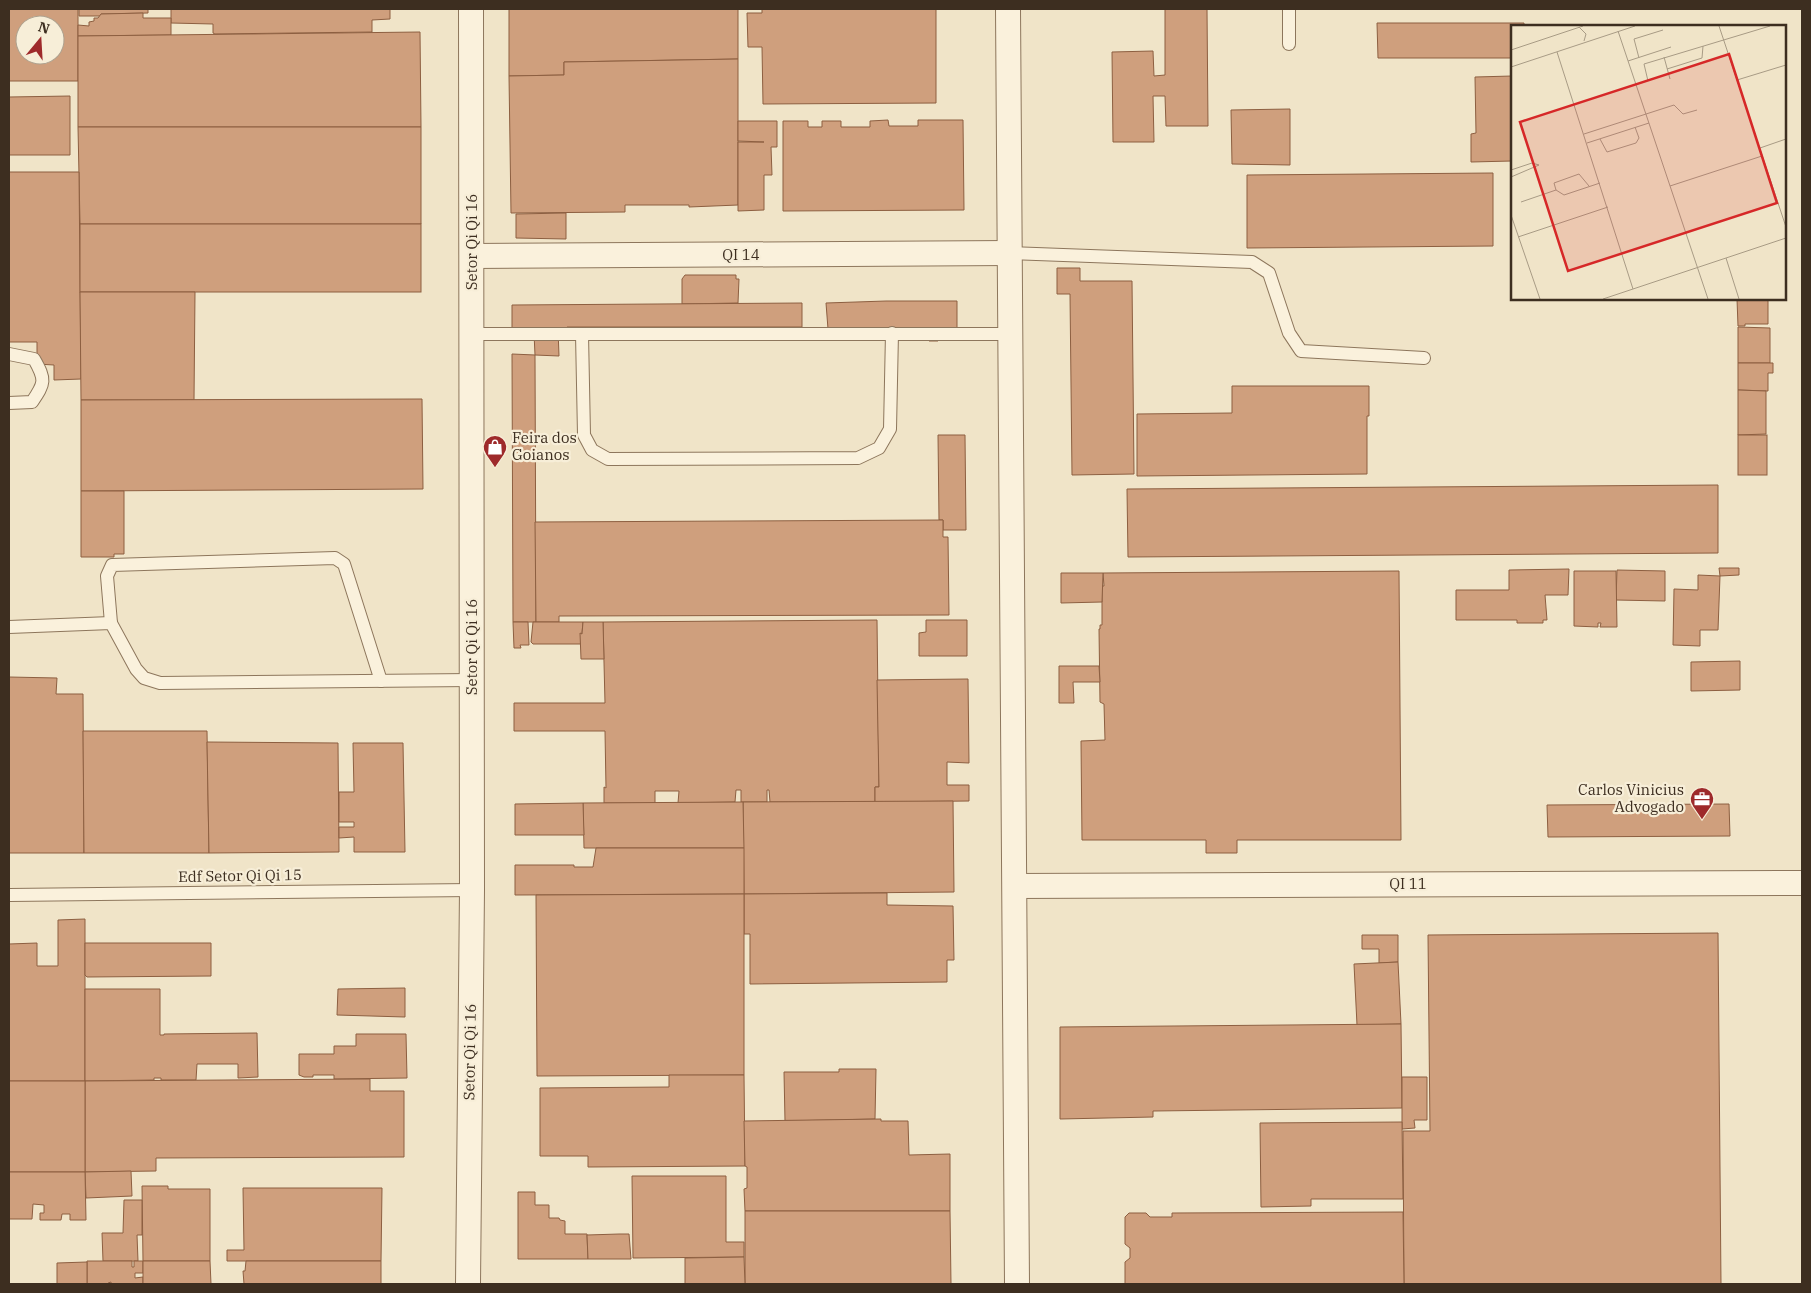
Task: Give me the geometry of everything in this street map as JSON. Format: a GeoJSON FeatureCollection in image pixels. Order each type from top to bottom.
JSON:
{"type":"FeatureCollection","features":[{"type":"Feature","properties":{"kind":"street","name":"Setor Qi Qi 16"},"geometry":{"type":"LineString","coordinates":[[468,1284],[472,890],[470,9]]}},
{"type":"Feature","properties":{"kind":"street"},"geometry":{"type":"LineString","coordinates":[[1008,9],[1017,1284]]}},
{"type":"Feature","properties":{"kind":"street","name":"QI 14"},"geometry":{"type":"LineString","coordinates":[[472,256],[1010,253]]}},
{"type":"Feature","properties":{"kind":"street","name":"QI 11"},"geometry":{"type":"LineString","coordinates":[[1014,886],[1802,883]]}},
{"type":"Feature","properties":{"kind":"lane"},"geometry":{"type":"LineString","coordinates":[[1289,9],[1289,44]]}},
{"type":"Feature","properties":{"kind":"lane"},"geometry":{"type":"LineString","coordinates":[[1010,253],[1252,262],[1269,273],[1289,333],[1301,351],[1424,358]]}},
{"type":"Feature","properties":{"kind":"lane"},"geometry":{"type":"LineString","coordinates":[[582,334],[584,436],[592,450],[608,460],[858,458],[878,448],[890,429],[892,333]]}},
{"type":"Feature","properties":{"kind":"lane"},"geometry":{"type":"LineString","coordinates":[[472,334],[1010,334]]}},
{"type":"Feature","properties":{"kind":"lane"},"geometry":{"type":"LineString","coordinates":[[9,354],[34,359],[43,374],[42,388],[32,402],[9,403]]}},
{"type":"Feature","properties":{"kind":"lane"},"geometry":{"type":"LineString","coordinates":[[381,681],[344,564],[335,558],[112,565],[108,576],[111,623],[136,668],[144,678],[160,683],[381,681],[472,680]]}},
{"type":"Feature","properties":{"kind":"lane"},"geometry":{"type":"LineString","coordinates":[[9,627],[111,623]]}},
{"type":"Feature","properties":{"kind":"lane","name":"Edf Setor Qi Qi 15"},"geometry":{"type":"LineString","coordinates":[[9,895],[472,890]]}},
{"type":"Feature","properties":{"kind":"building"},"geometry":{"type":"Polygon","coordinates":[[[9,9],[78,9],[78,81],[9,81],[9,9]]]}},
{"type":"Feature","properties":{"kind":"building"},"geometry":{"type":"Polygon","coordinates":[[[79,9],[148,9],[148,13],[79,16],[79,9]]]}},
{"type":"Feature","properties":{"kind":"building"},"geometry":{"type":"Polygon","coordinates":[[[171,9],[390,9],[390,19],[372,20],[372,32],[215,34],[213,33],[213,24],[171,23],[171,9]]]}},
{"type":"Feature","properties":{"kind":"building"},"geometry":{"type":"Polygon","coordinates":[[[509,9],[738,9],[738,59],[564,62],[564,75],[509,76],[509,9]]]}},
{"type":"Feature","properties":{"kind":"building"},"geometry":{"type":"Polygon","coordinates":[[[762,9],[936,9],[936,103],[763,104],[762,47],[748,47],[747,13],[762,13],[762,9]]]}},
{"type":"Feature","properties":{"kind":"building"},"geometry":{"type":"Polygon","coordinates":[[[1165,9],[1207,9],[1208,126],[1166,126],[1165,96],[1153,96],[1154,142],[1113,142],[1112,52],[1153,51],[1154,76],[1165,75],[1165,9]]]}},
{"type":"Feature","properties":{"kind":"building"},"geometry":{"type":"Polygon","coordinates":[[[143,13],[143,18],[171,18],[171,35],[78,36],[78,25],[89,26],[89,22],[94,21],[94,18],[98,18],[101,14],[143,13]]]}},
{"type":"Feature","properties":{"kind":"building"},"geometry":{"type":"Polygon","coordinates":[[[1377,23],[1524,23],[1524,25],[1511,25],[1511,58],[1378,58],[1377,23]]]}},
{"type":"Feature","properties":{"kind":"building"},"geometry":{"type":"Polygon","coordinates":[[[420,32],[421,127],[78,127],[78,36],[420,32]]]}},
{"type":"Feature","properties":{"kind":"building"},"geometry":{"type":"Polygon","coordinates":[[[738,59],[738,205],[689,207],[689,205],[625,205],[625,212],[511,213],[509,76],[564,75],[564,62],[738,59]]]}},
{"type":"Feature","properties":{"kind":"building"},"geometry":{"type":"Polygon","coordinates":[[[1511,76],[1511,161],[1471,162],[1471,134],[1476,133],[1475,77],[1511,76]]]}},
{"type":"Feature","properties":{"kind":"building"},"geometry":{"type":"Polygon","coordinates":[[[70,96],[70,155],[9,155],[9,97],[70,96]]]}},
{"type":"Feature","properties":{"kind":"building"},"geometry":{"type":"Polygon","coordinates":[[[1290,109],[1290,165],[1232,164],[1231,110],[1290,109]]]}},
{"type":"Feature","properties":{"kind":"building"},"geometry":{"type":"Polygon","coordinates":[[[888,120],[889,126],[918,126],[918,120],[963,120],[964,210],[783,211],[783,121],[808,121],[808,127],[822,127],[822,121],[841,121],[841,127],[870,127],[870,121],[888,120]]]}},
{"type":"Feature","properties":{"kind":"building"},"geometry":{"type":"Polygon","coordinates":[[[738,121],[777,121],[777,147],[771,147],[772,175],[764,175],[764,210],[738,211],[738,142],[764,142],[738,141],[738,121]]]}},
{"type":"Feature","properties":{"kind":"building"},"geometry":{"type":"Polygon","coordinates":[[[78,127],[421,127],[421,224],[80,224],[78,127]]]}},
{"type":"Feature","properties":{"kind":"building"},"geometry":{"type":"Polygon","coordinates":[[[9,172],[79,172],[81,379],[54,380],[54,365],[37,364],[37,342],[9,342],[9,172]]]}},
{"type":"Feature","properties":{"kind":"building"},"geometry":{"type":"Polygon","coordinates":[[[1493,173],[1493,246],[1247,248],[1247,175],[1493,173]]]}},
{"type":"Feature","properties":{"kind":"building"},"geometry":{"type":"Polygon","coordinates":[[[566,213],[566,239],[516,238],[516,214],[566,213]]]}},
{"type":"Feature","properties":{"kind":"building"},"geometry":{"type":"Polygon","coordinates":[[[80,224],[421,224],[421,292],[80,292],[80,224]]]}},
{"type":"Feature","properties":{"kind":"building"},"geometry":{"type":"Polygon","coordinates":[[[1057,268],[1080,268],[1080,281],[1132,281],[1134,474],[1072,475],[1070,294],[1057,294],[1057,268]]]}},
{"type":"Feature","properties":{"kind":"building"},"geometry":{"type":"Polygon","coordinates":[[[685,275],[736,275],[736,279],[739,279],[738,303],[682,304],[682,279],[685,275]]]}},
{"type":"Feature","properties":{"kind":"building"},"geometry":{"type":"Polygon","coordinates":[[[80,292],[195,292],[194,400],[81,400],[80,292]]]}},
{"type":"Feature","properties":{"kind":"building"},"geometry":{"type":"Polygon","coordinates":[[[1737,300],[1768,300],[1768,324],[1745,324],[1745,326],[1738,326],[1737,300]]]}},
{"type":"Feature","properties":{"kind":"building"},"geometry":{"type":"Polygon","coordinates":[[[957,301],[957,329],[938,332],[938,341],[929,341],[929,332],[828,329],[826,303],[957,301]]]}},
{"type":"Feature","properties":{"kind":"building"},"geometry":{"type":"Polygon","coordinates":[[[802,303],[802,327],[567,327],[567,329],[558,329],[559,356],[535,355],[534,333],[512,331],[512,305],[802,303]]]}},
{"type":"Feature","properties":{"kind":"building"},"geometry":{"type":"Polygon","coordinates":[[[1738,327],[1770,328],[1770,363],[1738,363],[1738,327]]]}},
{"type":"Feature","properties":{"kind":"building"},"geometry":{"type":"Polygon","coordinates":[[[512,354],[535,355],[536,622],[513,622],[512,354]]]}},
{"type":"Feature","properties":{"kind":"building"},"geometry":{"type":"Polygon","coordinates":[[[1738,363],[1773,363],[1773,373],[1768,373],[1768,391],[1738,390],[1738,363]]]}},
{"type":"Feature","properties":{"kind":"building"},"geometry":{"type":"Polygon","coordinates":[[[1232,386],[1369,386],[1367,474],[1137,476],[1137,414],[1232,413],[1232,386]]]}},
{"type":"Feature","properties":{"kind":"building"},"geometry":{"type":"Polygon","coordinates":[[[1738,390],[1766,391],[1766,434],[1738,435],[1738,390]]]}},
{"type":"Feature","properties":{"kind":"building"},"geometry":{"type":"Polygon","coordinates":[[[422,399],[423,489],[81,491],[81,400],[422,399]]]}},
{"type":"Feature","properties":{"kind":"building"},"geometry":{"type":"Polygon","coordinates":[[[938,435],[965,435],[966,530],[943,530],[943,520],[939,520],[938,435]]]}},
{"type":"Feature","properties":{"kind":"building"},"geometry":{"type":"Polygon","coordinates":[[[1738,435],[1767,435],[1767,475],[1738,475],[1738,435]]]}},
{"type":"Feature","properties":{"kind":"building"},"geometry":{"type":"Polygon","coordinates":[[[1718,485],[1718,553],[1128,557],[1127,489],[1718,485]]]}},
{"type":"Feature","properties":{"kind":"building"},"geometry":{"type":"Polygon","coordinates":[[[81,491],[124,491],[124,554],[114,554],[114,557],[81,557],[81,491]]]}},
{"type":"Feature","properties":{"kind":"building"},"geometry":{"type":"Polygon","coordinates":[[[943,520],[943,537],[948,537],[949,615],[559,616],[559,622],[536,622],[535,522],[943,520]]]}},
{"type":"Feature","properties":{"kind":"building"},"geometry":{"type":"Polygon","coordinates":[[[1719,568],[1739,568],[1739,575],[1720,576],[1719,568]]]}},
{"type":"Feature","properties":{"kind":"building"},"geometry":{"type":"Polygon","coordinates":[[[1569,569],[1568,595],[1545,595],[1547,620],[1543,620],[1543,623],[1517,623],[1517,620],[1456,620],[1456,590],[1509,590],[1509,570],[1569,569]]]}},
{"type":"Feature","properties":{"kind":"building"},"geometry":{"type":"Polygon","coordinates":[[[1617,570],[1665,571],[1665,601],[1616,600],[1617,570]]]}},
{"type":"Feature","properties":{"kind":"building"},"geometry":{"type":"Polygon","coordinates":[[[1399,571],[1401,840],[1237,840],[1237,853],[1206,853],[1206,840],[1082,840],[1081,741],[1105,740],[1104,704],[1100,702],[1099,629],[1100,625],[1102,625],[1103,573],[1399,571]]]}},
{"type":"Feature","properties":{"kind":"building"},"geometry":{"type":"Polygon","coordinates":[[[1574,571],[1616,571],[1617,627],[1600,627],[1601,623],[1598,623],[1598,627],[1574,626],[1574,571]]]}},
{"type":"Feature","properties":{"kind":"building"},"geometry":{"type":"Polygon","coordinates":[[[1061,573],[1103,573],[1102,602],[1061,603],[1061,573]]]}},
{"type":"Feature","properties":{"kind":"building"},"geometry":{"type":"Polygon","coordinates":[[[1698,575],[1720,576],[1718,630],[1700,630],[1700,646],[1673,645],[1674,589],[1698,590],[1698,575]]]}},
{"type":"Feature","properties":{"kind":"building"},"geometry":{"type":"Polygon","coordinates":[[[877,620],[879,787],[875,787],[875,802],[770,802],[769,790],[767,790],[767,802],[741,802],[741,790],[736,790],[735,802],[678,803],[679,791],[655,791],[655,803],[604,803],[604,787],[606,788],[605,731],[514,731],[514,703],[605,703],[603,622],[877,620]]]}},
{"type":"Feature","properties":{"kind":"building"},"geometry":{"type":"Polygon","coordinates":[[[926,620],[967,620],[967,656],[919,656],[919,633],[926,632],[926,620]]]}},
{"type":"Feature","properties":{"kind":"building"},"geometry":{"type":"Polygon","coordinates":[[[513,622],[528,622],[529,645],[520,645],[521,648],[514,648],[513,622]]]}},
{"type":"Feature","properties":{"kind":"building"},"geometry":{"type":"Polygon","coordinates":[[[533,622],[583,622],[581,644],[533,644],[531,642],[533,622]]]}},
{"type":"Feature","properties":{"kind":"building"},"geometry":{"type":"Polygon","coordinates":[[[583,622],[603,622],[604,659],[581,659],[580,633],[582,634],[583,622]]]}},
{"type":"Feature","properties":{"kind":"building"},"geometry":{"type":"Polygon","coordinates":[[[1740,661],[1740,690],[1691,691],[1691,662],[1740,661]]]}},
{"type":"Feature","properties":{"kind":"building"},"geometry":{"type":"Polygon","coordinates":[[[1059,666],[1099,666],[1100,682],[1073,682],[1074,703],[1059,703],[1059,666]]]}},
{"type":"Feature","properties":{"kind":"building"},"geometry":{"type":"Polygon","coordinates":[[[9,677],[57,678],[56,694],[83,694],[84,853],[9,853],[9,677]]]}},
{"type":"Feature","properties":{"kind":"building"},"geometry":{"type":"Polygon","coordinates":[[[968,679],[969,763],[947,762],[947,785],[969,785],[969,801],[875,802],[875,787],[879,787],[877,680],[968,679]]]}},
{"type":"Feature","properties":{"kind":"building"},"geometry":{"type":"Polygon","coordinates":[[[83,731],[207,731],[209,853],[84,853],[83,731]]]}},
{"type":"Feature","properties":{"kind":"building"},"geometry":{"type":"Polygon","coordinates":[[[207,742],[338,743],[339,852],[209,853],[207,742]]]}},
{"type":"Feature","properties":{"kind":"building"},"geometry":{"type":"Polygon","coordinates":[[[353,743],[403,743],[405,852],[354,852],[354,837],[339,838],[339,827],[354,827],[354,822],[339,822],[339,792],[354,792],[353,743]]]}},
{"type":"Feature","properties":{"kind":"building"},"geometry":{"type":"Polygon","coordinates":[[[953,801],[954,892],[744,894],[743,802],[953,801]]]}},
{"type":"Feature","properties":{"kind":"building"},"geometry":{"type":"Polygon","coordinates":[[[743,802],[744,848],[584,848],[583,803],[743,802]]]}},
{"type":"Feature","properties":{"kind":"building"},"geometry":{"type":"Polygon","coordinates":[[[583,803],[584,835],[515,835],[515,804],[583,803]]]}},
{"type":"Feature","properties":{"kind":"building"},"geometry":{"type":"Polygon","coordinates":[[[1729,804],[1730,836],[1548,837],[1547,805],[1729,804]]]}},
{"type":"Feature","properties":{"kind":"building"},"geometry":{"type":"Polygon","coordinates":[[[596,848],[744,848],[744,894],[515,895],[515,865],[574,865],[574,867],[593,867],[596,848]]]}},
{"type":"Feature","properties":{"kind":"building"},"geometry":{"type":"Polygon","coordinates":[[[887,893],[887,905],[953,906],[954,960],[947,960],[947,982],[750,984],[750,934],[744,934],[744,894],[887,893]]]}},
{"type":"Feature","properties":{"kind":"building"},"geometry":{"type":"Polygon","coordinates":[[[744,894],[744,1075],[537,1076],[536,895],[744,894]]]}},
{"type":"Feature","properties":{"kind":"building"},"geometry":{"type":"Polygon","coordinates":[[[85,919],[85,1081],[9,1081],[9,944],[37,943],[37,966],[58,966],[58,920],[85,919]]]}},
{"type":"Feature","properties":{"kind":"building"},"geometry":{"type":"Polygon","coordinates":[[[1718,933],[1721,1284],[1404,1284],[1403,1131],[1430,1131],[1428,935],[1718,933]]]}},
{"type":"Feature","properties":{"kind":"building"},"geometry":{"type":"Polygon","coordinates":[[[1362,935],[1398,935],[1398,962],[1379,963],[1379,949],[1362,949],[1362,935]]]}},
{"type":"Feature","properties":{"kind":"building"},"geometry":{"type":"Polygon","coordinates":[[[85,943],[211,943],[211,976],[87,977],[85,975],[85,943]]]}},
{"type":"Feature","properties":{"kind":"building"},"geometry":{"type":"Polygon","coordinates":[[[1398,962],[1401,1024],[1357,1025],[1354,964],[1398,962]]]}},
{"type":"Feature","properties":{"kind":"building"},"geometry":{"type":"Polygon","coordinates":[[[405,988],[405,1017],[337,1015],[338,989],[405,988]]]}},
{"type":"Feature","properties":{"kind":"building"},"geometry":{"type":"Polygon","coordinates":[[[85,989],[160,989],[160,1035],[257,1033],[258,1077],[238,1078],[238,1064],[197,1064],[196,1080],[161,1080],[161,1078],[154,1078],[154,1080],[85,1081],[85,989]]]}},
{"type":"Feature","properties":{"kind":"building"},"geometry":{"type":"Polygon","coordinates":[[[1401,1024],[1402,1108],[1153,1111],[1153,1117],[1060,1119],[1060,1027],[1401,1024]]]}},
{"type":"Feature","properties":{"kind":"building"},"geometry":{"type":"Polygon","coordinates":[[[356,1034],[406,1034],[407,1078],[334,1079],[334,1075],[304,1077],[299,1075],[299,1054],[334,1054],[334,1046],[356,1046],[356,1034]]]}},
{"type":"Feature","properties":{"kind":"building"},"geometry":{"type":"Polygon","coordinates":[[[839,1069],[876,1069],[875,1119],[785,1121],[784,1072],[839,1072],[839,1069]]]}},
{"type":"Feature","properties":{"kind":"building"},"geometry":{"type":"Polygon","coordinates":[[[669,1075],[744,1075],[745,1166],[588,1167],[588,1156],[540,1156],[540,1088],[669,1087],[669,1075]]]}},
{"type":"Feature","properties":{"kind":"building"},"geometry":{"type":"Polygon","coordinates":[[[1402,1077],[1427,1077],[1427,1120],[1414,1120],[1415,1128],[1402,1129],[1402,1077]]]}},
{"type":"Feature","properties":{"kind":"building"},"geometry":{"type":"Polygon","coordinates":[[[370,1079],[370,1091],[404,1091],[404,1157],[156,1158],[156,1171],[85,1172],[85,1081],[370,1079]]]}},
{"type":"Feature","properties":{"kind":"building"},"geometry":{"type":"Polygon","coordinates":[[[9,1081],[85,1081],[85,1172],[9,1172],[9,1081]]]}},
{"type":"Feature","properties":{"kind":"building"},"geometry":{"type":"Polygon","coordinates":[[[881,1119],[881,1121],[908,1121],[909,1155],[950,1154],[950,1211],[745,1211],[744,1189],[747,1188],[747,1167],[745,1166],[744,1121],[881,1119]]]}},
{"type":"Feature","properties":{"kind":"building"},"geometry":{"type":"Polygon","coordinates":[[[1402,1122],[1403,1199],[1311,1199],[1311,1206],[1261,1207],[1260,1123],[1402,1122]]]}},
{"type":"Feature","properties":{"kind":"building"},"geometry":{"type":"Polygon","coordinates":[[[131,1171],[132,1196],[86,1198],[85,1172],[131,1171]]]}},
{"type":"Feature","properties":{"kind":"building"},"geometry":{"type":"Polygon","coordinates":[[[9,1172],[85,1172],[86,1220],[70,1220],[70,1214],[62,1214],[61,1220],[40,1220],[40,1213],[44,1213],[44,1205],[33,1204],[32,1219],[9,1219],[9,1172]]]}},
{"type":"Feature","properties":{"kind":"building"},"geometry":{"type":"Polygon","coordinates":[[[632,1176],[726,1176],[726,1242],[744,1242],[744,1257],[633,1258],[632,1176]]]}},
{"type":"Feature","properties":{"kind":"building"},"geometry":{"type":"Polygon","coordinates":[[[142,1186],[168,1186],[168,1189],[210,1189],[210,1261],[143,1261],[142,1186]]]}},
{"type":"Feature","properties":{"kind":"building"},"geometry":{"type":"Polygon","coordinates":[[[243,1188],[382,1188],[381,1261],[227,1261],[227,1250],[244,1250],[243,1188]]]}},
{"type":"Feature","properties":{"kind":"building"},"geometry":{"type":"Polygon","coordinates":[[[518,1192],[535,1192],[535,1205],[549,1205],[549,1218],[559,1218],[565,1221],[565,1234],[587,1234],[588,1259],[518,1259],[518,1192]]]}},
{"type":"Feature","properties":{"kind":"building"},"geometry":{"type":"Polygon","coordinates":[[[124,1200],[142,1200],[142,1235],[137,1235],[138,1261],[103,1261],[102,1233],[123,1233],[124,1200]]]}},
{"type":"Feature","properties":{"kind":"building"},"geometry":{"type":"Polygon","coordinates":[[[745,1211],[950,1211],[951,1284],[745,1284],[745,1211]]]}},
{"type":"Feature","properties":{"kind":"building"},"geometry":{"type":"Polygon","coordinates":[[[1403,1212],[1404,1284],[1125,1284],[1125,1262],[1130,1258],[1130,1248],[1125,1244],[1125,1217],[1129,1213],[1146,1213],[1150,1217],[1172,1217],[1172,1213],[1403,1212]]]}},
{"type":"Feature","properties":{"kind":"building"},"geometry":{"type":"Polygon","coordinates":[[[629,1234],[631,1259],[588,1259],[587,1235],[629,1234]]]}},
{"type":"Feature","properties":{"kind":"building"},"geometry":{"type":"Polygon","coordinates":[[[744,1257],[745,1284],[685,1284],[685,1258],[744,1257]]]}},
{"type":"Feature","properties":{"kind":"building"},"geometry":{"type":"Polygon","coordinates":[[[87,1261],[132,1261],[132,1267],[134,1267],[134,1261],[143,1261],[143,1273],[135,1273],[135,1278],[143,1277],[143,1284],[111,1284],[111,1282],[108,1284],[87,1284],[87,1261]]]}},
{"type":"Feature","properties":{"kind":"building"},"geometry":{"type":"Polygon","coordinates":[[[143,1261],[210,1261],[211,1284],[143,1284],[143,1261]]]}},
{"type":"Feature","properties":{"kind":"building"},"geometry":{"type":"Polygon","coordinates":[[[246,1261],[381,1261],[381,1284],[244,1284],[243,1271],[245,1271],[246,1261]]]}},
{"type":"Feature","properties":{"kind":"building"},"geometry":{"type":"Polygon","coordinates":[[[87,1262],[87,1284],[57,1284],[57,1263],[87,1262]]]}},
{"type":"Feature","properties":{"kind":"place","name":"Feira dos Goianos"},"geometry":{"type":"Point","coordinates":[495,468]}},
{"type":"Feature","properties":{"kind":"place","name":"Carlos Vinicius Advogado"},"geometry":{"type":"Point","coordinates":[1702,820]}}]}
